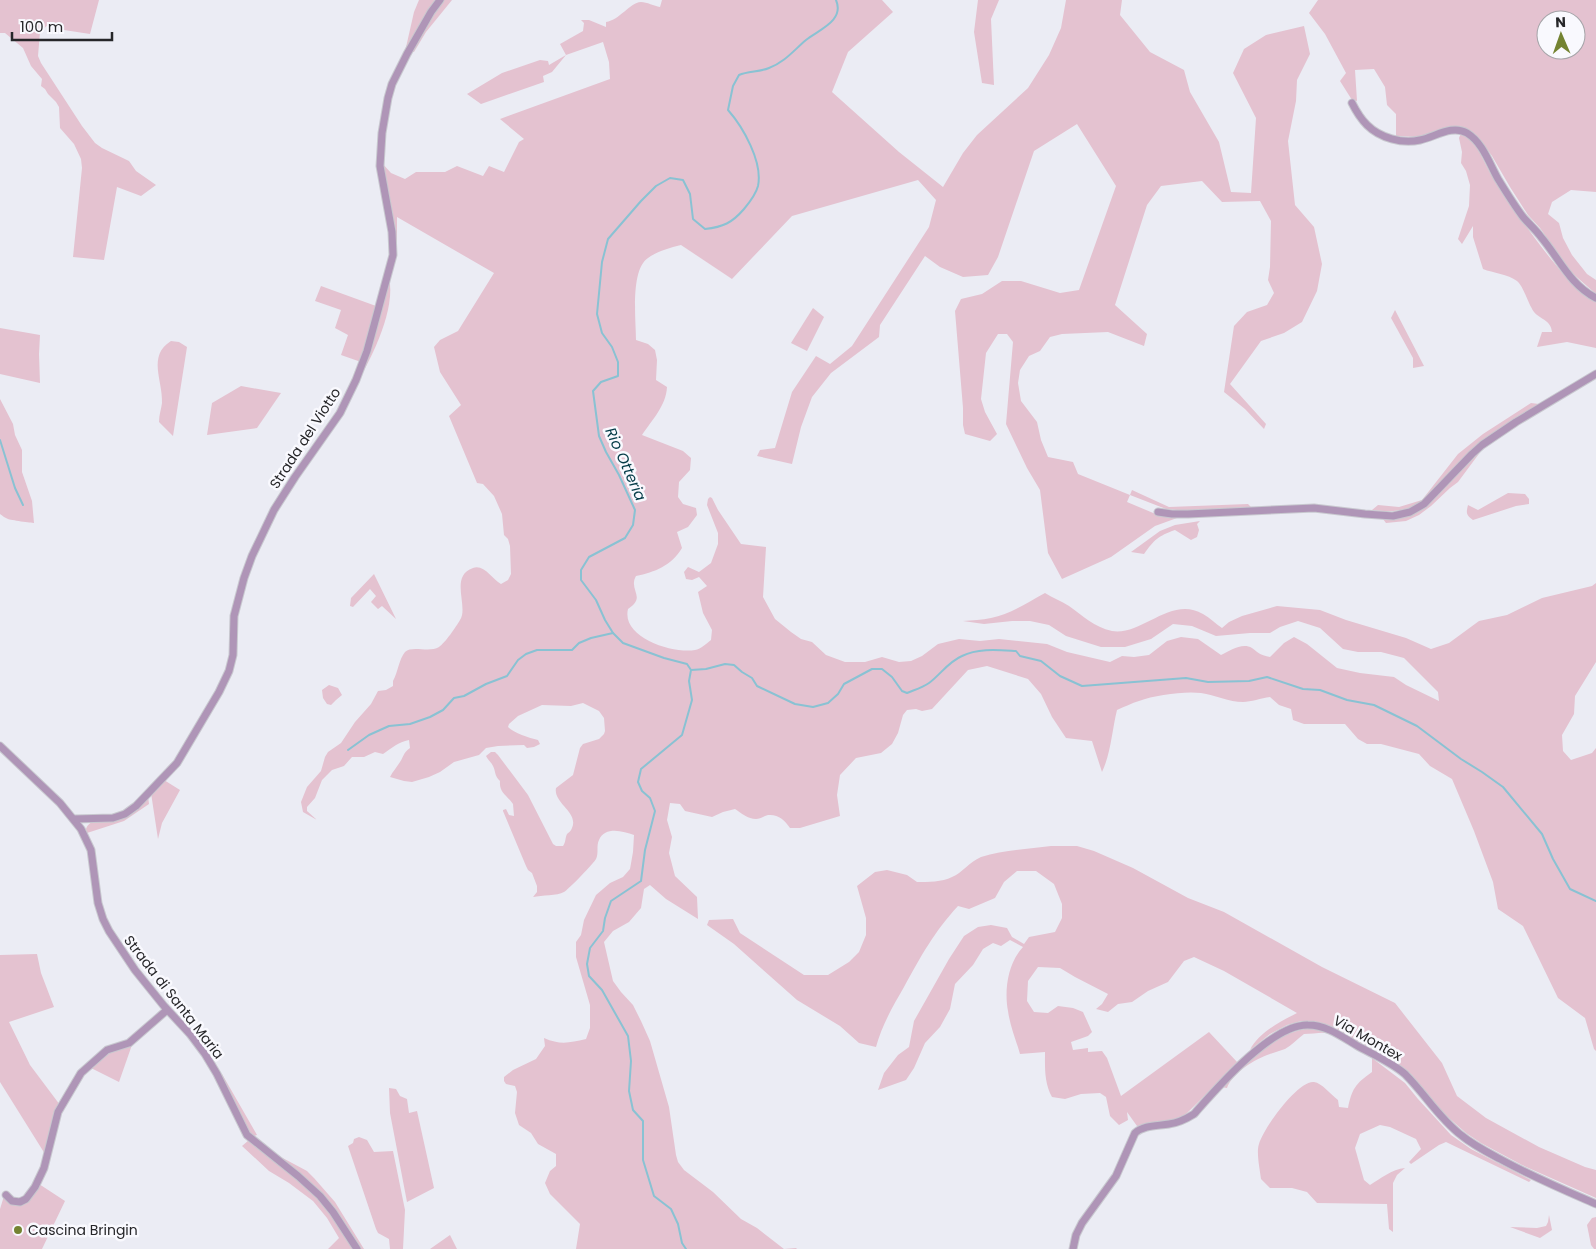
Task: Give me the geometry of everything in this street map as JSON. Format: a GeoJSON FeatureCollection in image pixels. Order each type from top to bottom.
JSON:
{"type":"FeatureCollection","features":[{"type":"Feature","properties":{"kind":"street","name":"Strada del Viotto"},"geometry":{"type":"LineString","coordinates":[[74,819],[112,818],[129,812],[136,806],[177,763],[219,692],[229,671],[233,655],[234,616],[252,556],[274,510],[340,413],[367,351],[392,255],[392,232],[380,169],[381,136],[388,98],[392,84],[411,46],[440,0]]}},
{"type":"Feature","properties":{"kind":"street"},"geometry":{"type":"LineString","coordinates":[[1352,103],[1367,125],[1381,135],[1407,142],[1453,130],[1465,132],[1474,138],[1523,217],[1542,237],[1569,277],[1596,298]]}},
{"type":"Feature","properties":{"kind":"street"},"geometry":{"type":"LineString","coordinates":[[1158,512],[1206,514],[1314,508],[1382,516],[1402,514],[1424,504],[1472,454],[1495,436],[1596,374]]}},
{"type":"Feature","properties":{"kind":"street","name":"Strada di Santa Maria"},"geometry":{"type":"LineString","coordinates":[[0,746],[48,791],[74,819],[86,837],[90,846],[97,898],[104,922],[123,954],[167,1010],[188,1031],[207,1057],[249,1137],[320,1196],[332,1210],[357,1249]]}},
{"type":"Feature","properties":{"kind":"street"},"geometry":{"type":"LineString","coordinates":[[6,1195],[12,1201],[20,1202],[26,1200],[35,1187],[44,1168],[58,1112],[81,1073],[106,1050],[129,1042],[167,1010]]}},
{"type":"Feature","properties":{"kind":"street","name":"Via Montex"},"geometry":{"type":"LineString","coordinates":[[1072,1249],[1082,1223],[1116,1176],[1138,1130],[1170,1124],[1194,1114],[1221,1083],[1262,1046],[1287,1030],[1306,1024],[1324,1027],[1389,1063],[1404,1074],[1435,1110],[1472,1144],[1516,1167],[1596,1204]]}},
{"type":"Feature","properties":{"kind":"shaded area"},"geometry":{"type":"Polygon","coordinates":[[[0,0],[99,0],[90,34],[64,30],[50,23],[40,32],[38,56],[82,126],[95,143],[129,161],[136,171],[156,185],[141,196],[117,187],[104,260],[73,257],[82,168],[81,159],[74,144],[60,128],[59,107],[41,86],[42,79],[31,66],[23,48],[5,33],[0,33],[0,0]]]}},
{"type":"Feature","properties":{"kind":"shaded area"},"geometry":{"type":"Polygon","coordinates":[[[419,0],[438,0],[404,56],[414,12],[419,0]]]}},
{"type":"Feature","properties":{"kind":"shaded area"},"geometry":{"type":"Polygon","coordinates":[[[442,0],[452,0],[426,32],[414,52],[410,52],[442,0]]]}},
{"type":"Feature","properties":{"kind":"shaded area"},"geometry":{"type":"Polygon","coordinates":[[[662,0],[882,0],[893,12],[848,52],[832,92],[899,152],[943,187],[963,153],[977,135],[1028,88],[1049,55],[1061,28],[1066,0],[1122,0],[1120,15],[1150,52],[1184,70],[1190,92],[1219,142],[1231,192],[1251,193],[1256,118],[1233,73],[1244,49],[1266,35],[1304,26],[1310,54],[1297,80],[1296,101],[1288,141],[1295,205],[1314,227],[1322,264],[1317,291],[1302,322],[1284,333],[1261,341],[1230,384],[1266,424],[1264,429],[1245,409],[1224,392],[1234,326],[1247,312],[1267,305],[1274,293],[1268,280],[1271,221],[1260,201],[1222,202],[1202,181],[1161,186],[1147,205],[1115,305],[1147,334],[1144,346],[1108,332],[1062,334],[1050,337],[1040,351],[1029,356],[1020,370],[1018,383],[1021,401],[1037,422],[1041,440],[1048,457],[1073,462],[1078,474],[1130,495],[1127,502],[1158,515],[1177,518],[1155,526],[1111,557],[1062,579],[1048,553],[1040,490],[1006,424],[1013,342],[1007,334],[998,334],[986,353],[981,399],[985,412],[997,434],[990,441],[965,434],[955,311],[961,299],[982,294],[1002,281],[1021,281],[1060,293],[1079,290],[1116,186],[1077,124],[1034,151],[998,257],[988,275],[963,277],[940,267],[925,256],[880,325],[879,337],[831,373],[812,397],[801,427],[792,464],[757,456],[760,450],[775,448],[792,392],[816,356],[830,364],[852,346],[929,227],[936,200],[918,180],[792,216],[732,279],[681,245],[656,253],[642,264],[636,284],[635,296],[636,340],[648,344],[655,350],[657,360],[656,380],[667,387],[661,407],[642,435],[683,451],[691,458],[690,470],[679,482],[678,497],[683,504],[696,508],[697,515],[688,527],[677,532],[682,548],[668,564],[636,576],[634,585],[637,597],[633,605],[628,609],[628,619],[641,636],[663,646],[686,651],[695,650],[711,640],[712,630],[703,613],[698,592],[707,586],[699,577],[692,580],[686,579],[684,572],[688,567],[699,572],[711,563],[718,544],[718,533],[707,505],[710,497],[741,544],[766,547],[763,597],[775,619],[801,639],[812,642],[826,655],[845,662],[865,662],[882,657],[899,662],[911,661],[922,656],[938,644],[959,639],[980,641],[999,639],[1047,644],[1067,652],[1110,662],[1122,656],[1149,655],[1167,641],[1181,637],[1198,639],[1221,655],[1236,648],[1248,646],[1264,656],[1270,657],[1284,643],[1294,637],[1307,644],[1337,668],[1394,677],[1439,701],[1438,692],[1404,658],[1381,652],[1358,652],[1343,649],[1320,628],[1298,621],[1280,627],[1270,633],[1216,636],[1192,626],[1173,624],[1151,639],[1125,647],[1101,647],[1066,636],[1049,625],[1030,621],[984,624],[963,621],[1005,614],[1045,593],[1069,606],[1094,624],[1112,631],[1134,628],[1168,612],[1180,609],[1191,609],[1203,614],[1222,628],[1229,622],[1242,616],[1277,606],[1320,610],[1406,638],[1431,649],[1449,643],[1479,621],[1507,615],[1542,598],[1592,586],[1596,583],[1596,662],[1575,696],[1574,714],[1562,735],[1563,751],[1571,760],[1592,753],[1596,748],[1596,1051],[1585,1018],[1558,998],[1523,926],[1498,909],[1493,882],[1452,779],[1430,766],[1419,754],[1381,744],[1367,744],[1358,739],[1345,724],[1304,724],[1293,720],[1291,709],[1279,705],[1270,697],[1243,702],[1201,693],[1186,693],[1153,697],[1117,710],[1102,772],[1092,741],[1066,738],[1052,717],[1041,694],[1028,679],[987,666],[968,670],[932,709],[922,711],[916,709],[907,710],[903,715],[898,733],[892,744],[881,753],[856,758],[840,775],[837,795],[840,816],[800,828],[790,828],[775,815],[753,819],[735,809],[712,817],[685,811],[680,804],[670,803],[667,820],[672,837],[669,853],[675,876],[697,897],[698,919],[666,899],[650,885],[644,889],[641,908],[629,922],[613,931],[604,942],[613,981],[633,1005],[650,1041],[669,1107],[678,1162],[684,1170],[713,1192],[741,1219],[757,1228],[784,1249],[576,1249],[580,1224],[550,1194],[545,1183],[550,1171],[556,1166],[556,1154],[538,1144],[531,1133],[519,1125],[515,1113],[517,1092],[515,1086],[506,1084],[504,1077],[513,1070],[536,1059],[545,1046],[544,1038],[565,1043],[586,1039],[590,1028],[590,1005],[576,957],[576,942],[581,935],[584,920],[596,895],[610,883],[623,877],[630,869],[634,835],[620,831],[605,833],[598,842],[596,859],[564,892],[533,897],[537,892],[537,886],[532,873],[526,866],[503,811],[506,809],[509,815],[514,816],[513,804],[502,791],[500,781],[486,756],[491,752],[495,752],[498,755],[528,795],[553,844],[563,846],[567,834],[572,829],[573,822],[569,812],[558,798],[556,788],[573,775],[580,748],[583,744],[599,739],[604,734],[604,718],[599,711],[583,703],[571,706],[542,705],[518,716],[508,727],[526,737],[538,740],[540,744],[527,748],[524,745],[486,748],[479,755],[454,762],[440,772],[412,782],[390,777],[410,748],[409,740],[405,741],[383,754],[375,752],[364,757],[352,757],[344,766],[332,770],[322,780],[315,798],[307,807],[307,811],[317,820],[303,812],[301,802],[307,787],[321,771],[328,752],[341,743],[355,722],[371,704],[378,691],[386,690],[393,686],[401,658],[405,652],[412,649],[435,649],[453,631],[462,614],[461,585],[462,578],[466,572],[473,568],[481,568],[501,584],[508,580],[511,574],[510,546],[508,539],[504,535],[502,514],[494,496],[483,484],[477,483],[449,416],[461,405],[440,372],[434,347],[440,340],[458,331],[494,273],[397,217],[397,241],[394,259],[382,163],[391,173],[405,179],[416,172],[445,172],[457,166],[483,176],[489,166],[504,172],[519,142],[524,139],[500,119],[610,79],[609,62],[603,42],[566,55],[560,44],[583,31],[584,23],[581,20],[589,20],[606,27],[606,22],[616,18],[632,5],[641,2],[660,7],[662,0]]]}},
{"type":"Feature","properties":{"kind":"shaded area"},"geometry":{"type":"Polygon","coordinates":[[[978,0],[999,0],[991,19],[994,85],[982,83],[974,32],[978,0]]]}},
{"type":"Feature","properties":{"kind":"shaded area"},"geometry":{"type":"Polygon","coordinates":[[[1318,0],[1596,0],[1596,192],[1571,190],[1552,202],[1548,214],[1559,223],[1563,238],[1572,255],[1587,274],[1596,280],[1596,294],[1571,272],[1540,228],[1528,215],[1480,140],[1470,131],[1460,127],[1448,127],[1418,137],[1396,136],[1396,114],[1387,105],[1385,87],[1374,69],[1355,70],[1357,101],[1352,100],[1340,81],[1346,73],[1325,34],[1309,13],[1318,0]]]}},
{"type":"Feature","properties":{"kind":"shaded area"},"geometry":{"type":"Polygon","coordinates":[[[566,55],[552,72],[543,76],[544,82],[481,104],[467,94],[502,73],[540,60],[548,61],[549,65],[566,55]]]}},
{"type":"Feature","properties":{"kind":"shaded area"},"geometry":{"type":"Polygon","coordinates":[[[1461,133],[1472,141],[1480,152],[1492,176],[1511,205],[1556,266],[1585,296],[1596,302],[1596,348],[1567,342],[1537,347],[1542,332],[1552,332],[1550,325],[1534,312],[1517,281],[1505,275],[1483,269],[1473,237],[1473,226],[1462,244],[1458,239],[1469,206],[1470,185],[1466,171],[1461,163],[1462,152],[1459,138],[1461,133]]]}},
{"type":"Feature","properties":{"kind":"shaded area"},"geometry":{"type":"Polygon","coordinates":[[[389,278],[389,303],[382,331],[358,381],[389,278]]]}},
{"type":"Feature","properties":{"kind":"shaded area"},"geometry":{"type":"Polygon","coordinates":[[[321,286],[376,306],[361,362],[341,355],[348,335],[335,328],[341,310],[315,301],[321,286]]]}},
{"type":"Feature","properties":{"kind":"shaded area"},"geometry":{"type":"Polygon","coordinates":[[[813,308],[824,317],[807,351],[791,343],[813,308]]]}},
{"type":"Feature","properties":{"kind":"shaded area"},"geometry":{"type":"Polygon","coordinates":[[[1395,310],[1424,366],[1413,368],[1413,358],[1391,318],[1395,310]]]}},
{"type":"Feature","properties":{"kind":"shaded area"},"geometry":{"type":"Polygon","coordinates":[[[0,328],[40,335],[40,383],[0,374],[0,328]]]}},
{"type":"Feature","properties":{"kind":"shaded area"},"geometry":{"type":"Polygon","coordinates":[[[171,341],[179,342],[187,347],[173,436],[159,422],[162,394],[158,361],[164,347],[171,341]]]}},
{"type":"Feature","properties":{"kind":"shaded area"},"geometry":{"type":"Polygon","coordinates":[[[241,386],[281,393],[257,428],[207,435],[212,403],[241,386]]]}},
{"type":"Feature","properties":{"kind":"shaded area"},"geometry":{"type":"Polygon","coordinates":[[[0,399],[13,424],[15,435],[22,450],[22,472],[32,501],[34,523],[6,518],[0,514],[0,399]]]}},
{"type":"Feature","properties":{"kind":"shaded area"},"geometry":{"type":"Polygon","coordinates":[[[1531,403],[1539,404],[1486,438],[1471,450],[1421,502],[1398,511],[1372,510],[1378,505],[1399,507],[1422,500],[1458,454],[1483,434],[1531,403]]]}},
{"type":"Feature","properties":{"kind":"shaded area"},"geometry":{"type":"Polygon","coordinates":[[[1481,451],[1458,482],[1419,515],[1406,521],[1386,523],[1383,519],[1404,517],[1423,509],[1481,451]]]}},
{"type":"Feature","properties":{"kind":"shaded area"},"geometry":{"type":"Polygon","coordinates":[[[1132,490],[1169,507],[1248,504],[1251,507],[1217,510],[1166,509],[1130,495],[1132,490]]]}},
{"type":"Feature","properties":{"kind":"shaded area"},"geometry":{"type":"Polygon","coordinates":[[[1508,493],[1525,494],[1529,499],[1529,504],[1516,506],[1473,520],[1468,515],[1468,505],[1478,510],[1508,493]]]}},
{"type":"Feature","properties":{"kind":"shaded area"},"geometry":{"type":"Polygon","coordinates":[[[1200,521],[1197,524],[1199,530],[1197,537],[1191,540],[1175,530],[1157,539],[1144,554],[1131,552],[1160,531],[1175,525],[1200,521]]]}},
{"type":"Feature","properties":{"kind":"shaded area"},"geometry":{"type":"Polygon","coordinates":[[[374,574],[396,619],[382,606],[378,609],[371,602],[376,596],[370,589],[353,607],[350,606],[351,598],[374,574]]]}},
{"type":"Feature","properties":{"kind":"shaded area"},"geometry":{"type":"Polygon","coordinates":[[[329,685],[338,688],[342,695],[331,705],[327,704],[323,698],[322,690],[329,685]]]}},
{"type":"Feature","properties":{"kind":"shaded area"},"geometry":{"type":"Polygon","coordinates":[[[164,780],[180,790],[162,823],[158,839],[151,793],[164,780]]]}},
{"type":"Feature","properties":{"kind":"shaded area"},"geometry":{"type":"Polygon","coordinates":[[[148,796],[149,804],[124,821],[87,833],[86,829],[90,824],[110,820],[148,796]]]}},
{"type":"Feature","properties":{"kind":"shaded area"},"geometry":{"type":"Polygon","coordinates":[[[1051,846],[1077,846],[1094,851],[1133,868],[1188,898],[1224,912],[1322,967],[1395,1003],[1442,1063],[1457,1096],[1486,1118],[1539,1147],[1596,1170],[1596,1198],[1522,1165],[1481,1143],[1466,1133],[1439,1109],[1411,1074],[1369,1047],[1324,1024],[1301,1021],[1287,1025],[1270,1034],[1250,1050],[1264,1033],[1297,1013],[1224,971],[1194,957],[1184,961],[1168,982],[1148,991],[1132,1002],[1118,1004],[1108,1012],[1096,1009],[1102,1004],[1108,994],[1060,968],[1038,967],[1028,981],[1027,1001],[1034,1012],[1048,1013],[1058,1006],[1073,1008],[1083,1012],[1092,1032],[1088,1036],[1071,1042],[1073,1050],[1088,1048],[1088,1052],[1102,1051],[1107,1058],[1121,1096],[1209,1032],[1238,1063],[1184,1116],[1167,1122],[1137,1126],[1127,1112],[1128,1120],[1119,1125],[1110,1116],[1106,1097],[1100,1093],[1081,1094],[1065,1099],[1052,1097],[1046,1081],[1045,1052],[1020,1054],[1010,1022],[1007,1003],[1008,977],[1018,953],[1023,947],[1010,940],[1001,946],[993,943],[983,949],[973,965],[955,984],[950,1009],[940,1027],[925,1043],[914,1068],[906,1080],[878,1090],[884,1073],[898,1055],[909,1047],[914,1021],[964,936],[978,927],[991,925],[1007,928],[1012,937],[1024,944],[1029,937],[1055,932],[1062,918],[1062,904],[1054,884],[1036,871],[1017,871],[1004,882],[995,898],[969,909],[958,906],[942,925],[922,955],[888,1016],[876,1047],[859,1043],[840,1026],[797,1000],[734,944],[707,925],[709,920],[733,919],[740,933],[804,975],[828,975],[849,962],[859,952],[866,935],[866,918],[857,886],[875,872],[887,870],[907,875],[917,882],[939,881],[956,875],[981,857],[1007,851],[1051,846]]]}},
{"type":"Feature","properties":{"kind":"shaded area"},"geometry":{"type":"Polygon","coordinates":[[[37,954],[41,973],[54,1007],[9,1022],[30,1065],[60,1105],[45,1154],[0,1082],[0,955],[37,954]]]}},
{"type":"Feature","properties":{"kind":"shaded area"},"geometry":{"type":"Polygon","coordinates":[[[1321,1029],[1328,1033],[1304,1034],[1285,1049],[1264,1056],[1251,1063],[1234,1077],[1227,1088],[1221,1087],[1251,1059],[1274,1042],[1299,1030],[1321,1029]]]}},
{"type":"Feature","properties":{"kind":"shaded area"},"geometry":{"type":"Polygon","coordinates":[[[133,1042],[119,1082],[89,1067],[103,1055],[133,1042]]]}},
{"type":"Feature","properties":{"kind":"shaded area"},"geometry":{"type":"Polygon","coordinates":[[[1372,1058],[1405,1083],[1451,1135],[1471,1149],[1531,1180],[1529,1182],[1446,1142],[1411,1164],[1409,1162],[1421,1149],[1416,1139],[1390,1127],[1380,1125],[1360,1134],[1355,1148],[1364,1180],[1370,1185],[1391,1172],[1405,1168],[1397,1175],[1393,1183],[1393,1232],[1389,1229],[1387,1204],[1317,1203],[1307,1192],[1292,1188],[1270,1188],[1261,1179],[1258,1147],[1274,1117],[1299,1089],[1307,1083],[1314,1082],[1338,1100],[1339,1107],[1348,1108],[1355,1087],[1372,1072],[1372,1058]]]}},
{"type":"Feature","properties":{"kind":"shaded area"},"geometry":{"type":"Polygon","coordinates":[[[222,1074],[257,1135],[254,1136],[279,1156],[307,1171],[314,1178],[335,1202],[364,1249],[359,1249],[334,1210],[250,1135],[220,1075],[222,1074]]]}},
{"type":"Feature","properties":{"kind":"shaded area"},"geometry":{"type":"Polygon","coordinates":[[[389,1088],[396,1089],[400,1096],[407,1099],[409,1113],[417,1111],[434,1188],[407,1202],[390,1113],[389,1088]]]}},
{"type":"Feature","properties":{"kind":"shaded area"},"geometry":{"type":"Polygon","coordinates":[[[359,1137],[367,1140],[374,1152],[393,1151],[405,1210],[403,1249],[390,1249],[389,1239],[378,1233],[376,1229],[348,1146],[353,1143],[354,1139],[359,1137]]]}},
{"type":"Feature","properties":{"kind":"shaded area"},"geometry":{"type":"Polygon","coordinates":[[[249,1140],[320,1199],[355,1249],[328,1249],[339,1238],[327,1218],[313,1201],[269,1171],[242,1146],[249,1140]]]}},
{"type":"Feature","properties":{"kind":"shaded area"},"geometry":{"type":"Polygon","coordinates":[[[39,1184],[65,1201],[42,1249],[0,1249],[0,1209],[4,1196],[17,1204],[39,1184]]]}},
{"type":"Feature","properties":{"kind":"shaded area"},"geometry":{"type":"Polygon","coordinates":[[[1549,1215],[1552,1230],[1540,1238],[1510,1227],[1537,1228],[1546,1226],[1549,1215]]]}},
{"type":"Feature","properties":{"kind":"shaded area"},"geometry":{"type":"Polygon","coordinates":[[[1596,1217],[1596,1249],[1594,1249],[1591,1245],[1587,1225],[1592,1218],[1596,1217]]]}},
{"type":"Feature","properties":{"kind":"shaded area"},"geometry":{"type":"Polygon","coordinates":[[[450,1235],[457,1249],[430,1249],[450,1235]]]}},
{"type":"Feature","properties":{"kind":"waterway","name":"Rio Otteria"},"geometry":{"type":"LineString","coordinates":[[686,1249],[682,1243],[678,1224],[671,1209],[654,1196],[643,1160],[643,1121],[633,1110],[629,1091],[631,1061],[628,1036],[602,990],[589,976],[587,964],[590,948],[603,931],[611,901],[641,881],[645,850],[655,811],[650,798],[642,791],[638,782],[641,769],[682,735],[692,700],[689,681],[691,670],[687,664],[623,643],[613,633],[596,600],[581,580],[581,570],[589,557],[625,538],[633,525],[635,510],[599,436],[593,391],[601,382],[618,376],[618,362],[612,347],[602,333],[597,314],[602,262],[608,239],[656,186],[670,178],[683,180],[690,194],[693,219],[705,229],[727,224],[744,209],[756,192],[759,177],[758,166],[750,145],[740,126],[728,110],[733,86],[739,75],[775,65],[829,24],[837,14],[836,0]]}},
{"type":"Feature","properties":{"kind":"waterway"},"geometry":{"type":"LineString","coordinates":[[0,440],[15,488],[23,505]]}},
{"type":"Feature","properties":{"kind":"waterway"},"geometry":{"type":"LineString","coordinates":[[348,750],[369,735],[389,726],[410,724],[430,717],[443,710],[454,698],[464,696],[486,684],[507,676],[518,660],[526,654],[537,650],[572,650],[579,643],[591,638],[613,633]]}},
{"type":"Feature","properties":{"kind":"waterway"},"geometry":{"type":"LineString","coordinates":[[691,670],[706,669],[725,664],[734,665],[752,678],[757,686],[795,704],[813,707],[828,703],[838,694],[844,684],[872,669],[882,669],[892,677],[902,691],[907,693],[929,683],[948,665],[968,653],[988,650],[1016,651],[1020,656],[1041,661],[1060,676],[1082,686],[1186,678],[1208,682],[1249,681],[1267,677],[1303,689],[1320,690],[1347,700],[1374,705],[1417,726],[1503,787],[1542,834],[1553,859],[1570,889],[1596,901]]}},
{"type":"Feature","properties":{"kind":"place","name":"Cascina Bringin"},"geometry":{"type":"Point","coordinates":[18,1230]}}]}
